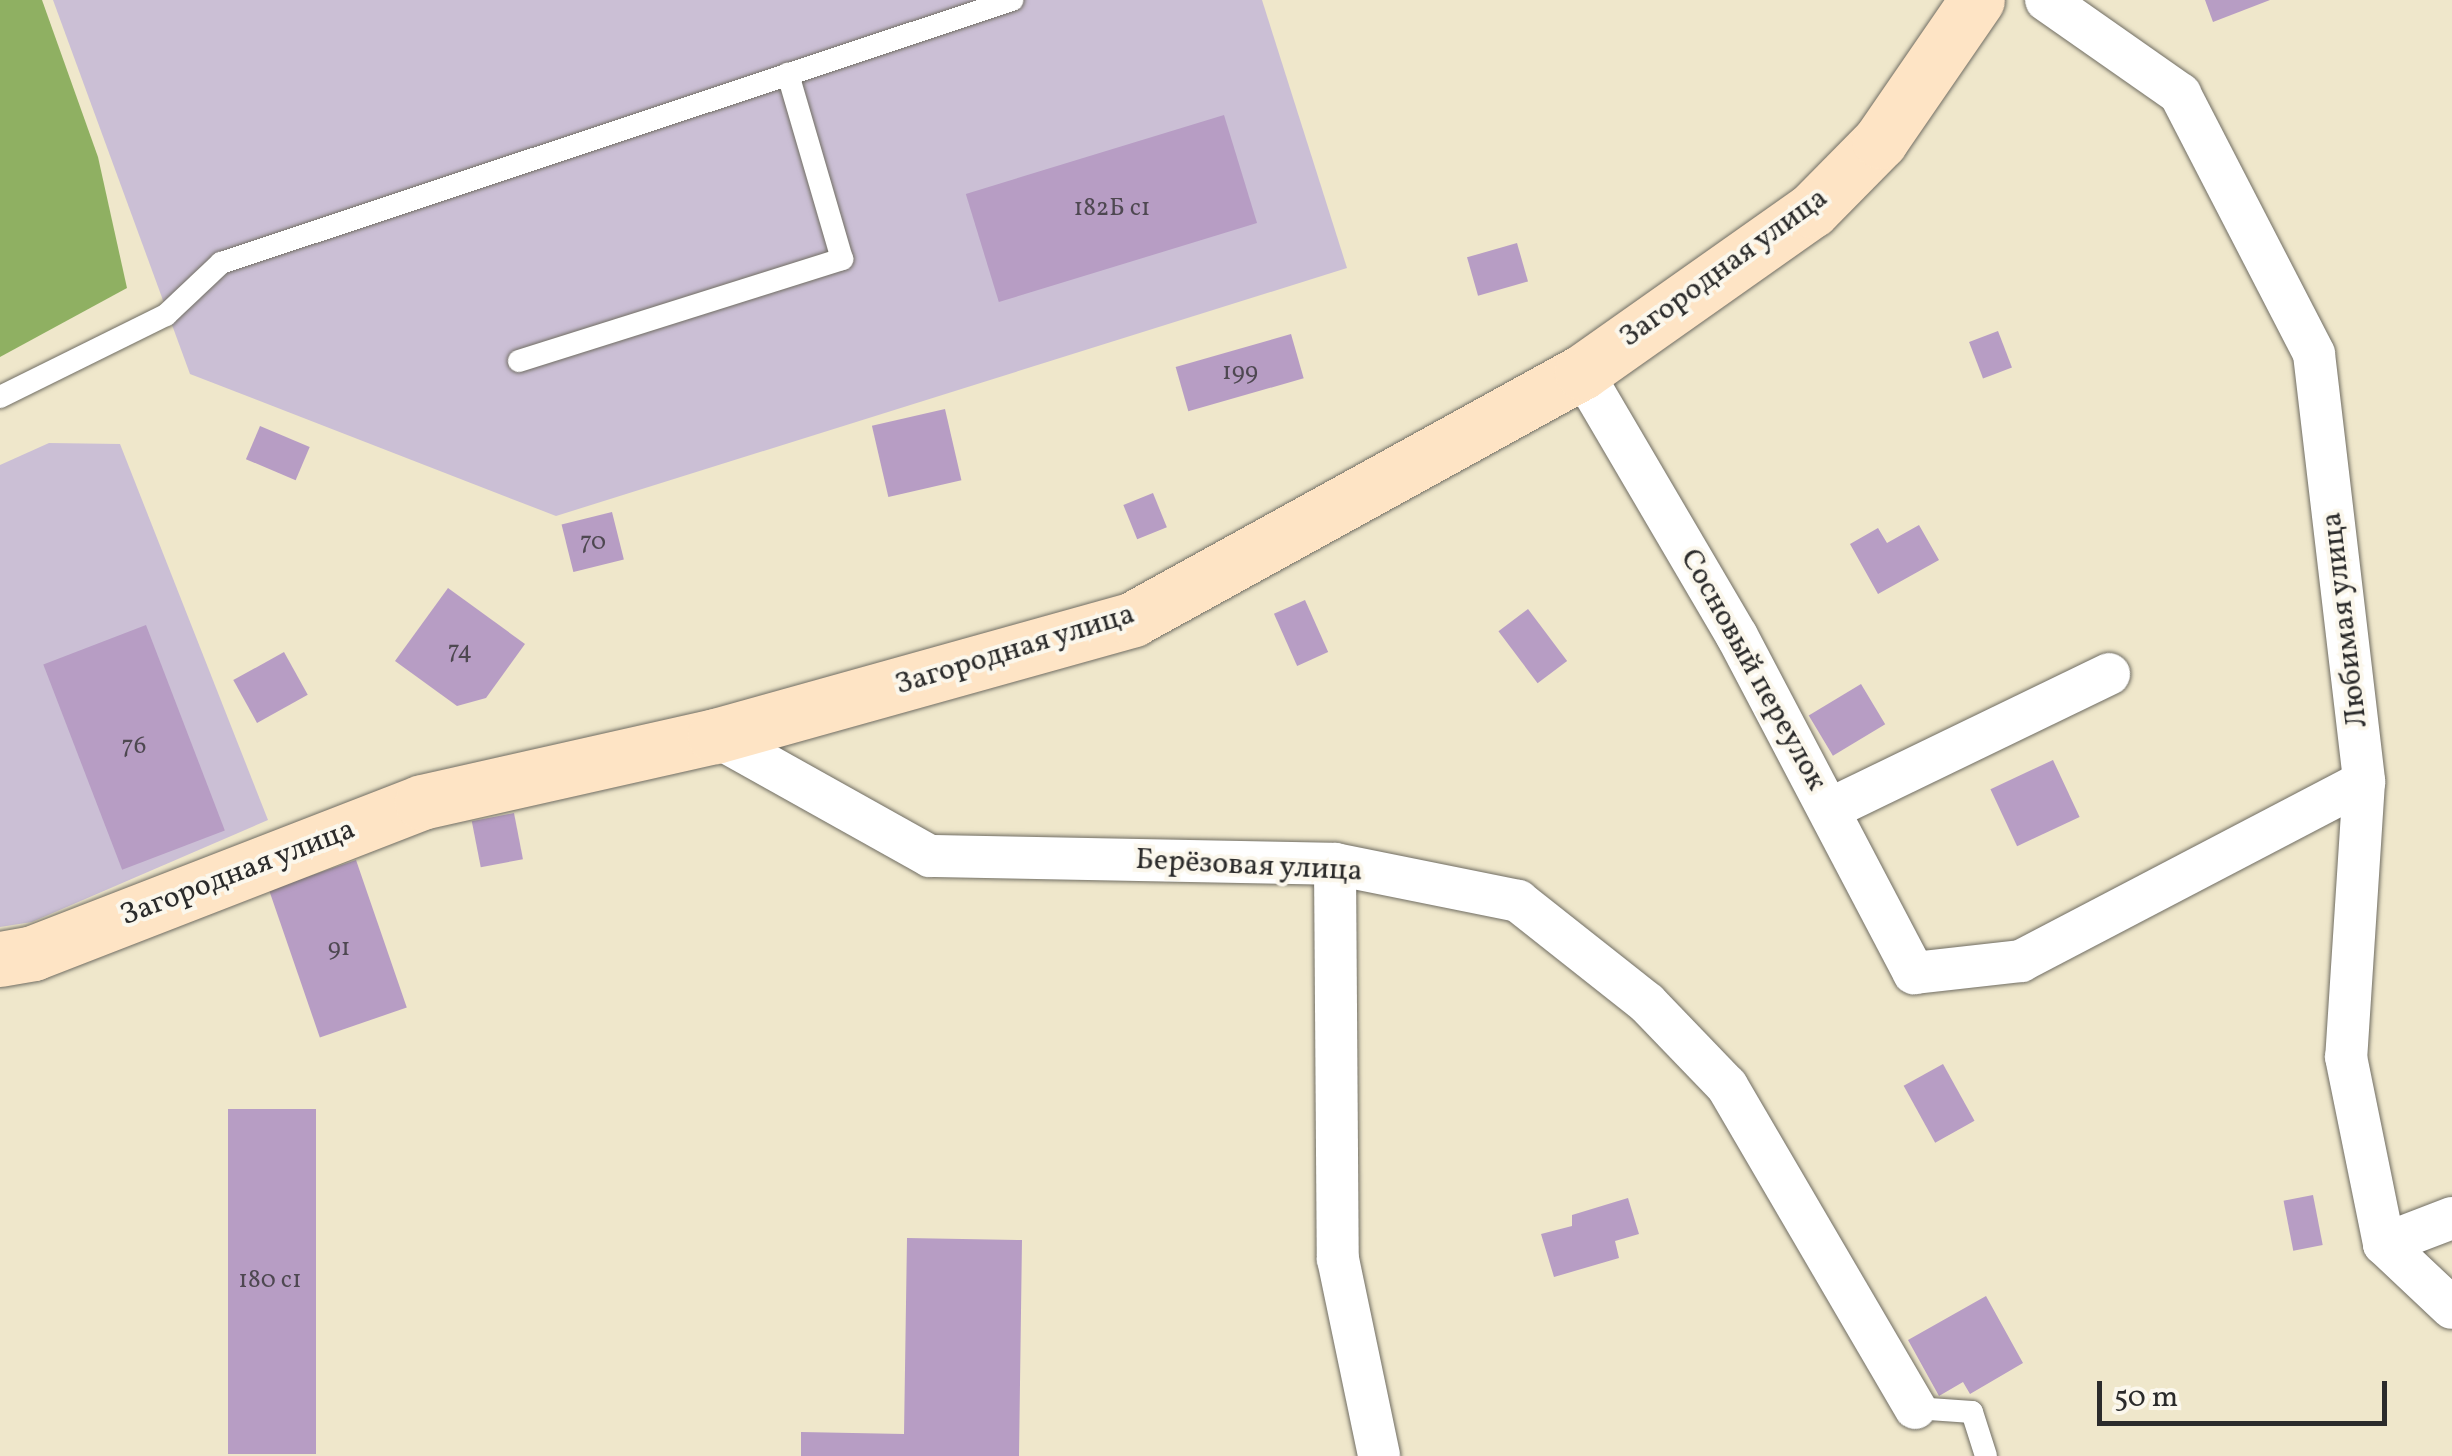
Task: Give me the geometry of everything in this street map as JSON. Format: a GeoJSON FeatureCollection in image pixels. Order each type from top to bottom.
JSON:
{"type":"FeatureCollection","features":[{"type":"Feature","properties":{"kind":"street","name":"Загородная улица"},"geometry":{"type":"LineString","coordinates":[[0,959],[33,953],[422,802],[714,736],[1133,619],[1582,372],[1812,210],[1880,141],[1977,0]]}},
{"type":"Feature","properties":{"kind":"street","name":"Любимая улица"},"geometry":{"type":"LineString","coordinates":[[2046,0],[2180,94],[2314,354],[2364,782],[2346,1056],[2384,1244]]}},
{"type":"Feature","properties":{"kind":"street","name":"Сосновый переулок"},"geometry":{"type":"LineString","coordinates":[[1582,372],[1830,809],[1914,973],[2021,960],[2364,782]]}},
{"type":"Feature","properties":{"kind":"street"},"geometry":{"type":"LineString","coordinates":[[1830,809],[2109,674]]}},
{"type":"Feature","properties":{"kind":"street","name":"Берёзовая улица"},"geometry":{"type":"LineString","coordinates":[[714,736],[930,856],[1335,864],[1518,900],[1647,1004],[1727,1086],[1914,1408]]}},
{"type":"Feature","properties":{"kind":"street"},"geometry":{"type":"LineString","coordinates":[[1335,864],[1338,1260],[1379,1456]]}},
{"type":"Feature","properties":{"kind":"street"},"geometry":{"type":"LineString","coordinates":[[2452,1218],[2384,1244],[2452,1308]]}},
{"type":"Feature","properties":{"kind":"lane"},"geometry":{"type":"LineString","coordinates":[[0,398],[166,314],[221,263],[1012,0]]}},
{"type":"Feature","properties":{"kind":"lane"},"geometry":{"type":"LineString","coordinates":[[519,361],[842,259],[788,74]]}},
{"type":"Feature","properties":{"kind":"lane"},"geometry":{"type":"LineString","coordinates":[[1914,1408],[1972,1412],[1986,1456]]}},
{"type":"Feature","properties":{"kind":"shaded area"},"geometry":{"type":"Polygon","coordinates":[[[53,0],[1262,0],[1347,268],[556,516],[190,374],[53,0]]]}},
{"type":"Feature","properties":{"kind":"shaded area"},"geometry":{"type":"Polygon","coordinates":[[[49,443],[120,444],[268,820],[32,922],[0,927],[0,465],[49,443]]]}},
{"type":"Feature","properties":{"kind":"green space"},"geometry":{"type":"Polygon","coordinates":[[[0,0],[42,0],[98,157],[127,288],[0,357],[0,0]]]}},
{"type":"Feature","properties":{"kind":"building"},"geometry":{"type":"Polygon","coordinates":[[[2205,0],[2270,0],[2213,22],[2205,0]]]}},
{"type":"Feature","properties":{"kind":"building"},"geometry":{"type":"Polygon","coordinates":[[[1224,115],[1257,223],[999,302],[966,194],[1224,115]]]}},
{"type":"Feature","properties":{"kind":"building"},"geometry":{"type":"Polygon","coordinates":[[[1517,243],[1528,281],[1478,296],[1467,257],[1517,243]]]}},
{"type":"Feature","properties":{"kind":"building"},"geometry":{"type":"Polygon","coordinates":[[[1998,331],[2012,367],[1983,379],[1969,342],[1998,331]]]}},
{"type":"Feature","properties":{"kind":"building"},"geometry":{"type":"Polygon","coordinates":[[[1291,334],[1304,378],[1188,411],[1176,367],[1291,334]]]}},
{"type":"Feature","properties":{"kind":"building"},"geometry":{"type":"Polygon","coordinates":[[[945,409],[961,480],[888,497],[872,426],[945,409]]]}},
{"type":"Feature","properties":{"kind":"building"},"geometry":{"type":"Polygon","coordinates":[[[260,426],[310,447],[296,480],[246,459],[260,426]]]}},
{"type":"Feature","properties":{"kind":"building"},"geometry":{"type":"Polygon","coordinates":[[[1153,493],[1167,527],[1137,539],[1123,505],[1153,493]]]}},
{"type":"Feature","properties":{"kind":"building"},"geometry":{"type":"Polygon","coordinates":[[[612,512],[624,560],[573,572],[562,525],[612,512]]]}},
{"type":"Feature","properties":{"kind":"building"},"geometry":{"type":"Polygon","coordinates":[[[1919,525],[1939,560],[1878,594],[1850,544],[1878,528],[1887,543],[1919,525]]]}},
{"type":"Feature","properties":{"kind":"building"},"geometry":{"type":"Polygon","coordinates":[[[448,588],[525,644],[486,698],[457,706],[395,661],[448,588]]]}},
{"type":"Feature","properties":{"kind":"building"},"geometry":{"type":"Polygon","coordinates":[[[1305,600],[1328,652],[1297,666],[1274,614],[1305,600]]]}},
{"type":"Feature","properties":{"kind":"building"},"geometry":{"type":"Polygon","coordinates":[[[1528,609],[1567,661],[1538,683],[1498,631],[1528,609]]]}},
{"type":"Feature","properties":{"kind":"building"},"geometry":{"type":"Polygon","coordinates":[[[146,625],[225,830],[122,870],[43,664],[146,625]]]}},
{"type":"Feature","properties":{"kind":"building"},"geometry":{"type":"Polygon","coordinates":[[[284,652],[308,695],[257,723],[233,680],[284,652]]]}},
{"type":"Feature","properties":{"kind":"building"},"geometry":{"type":"Polygon","coordinates":[[[1861,684],[1885,724],[1833,756],[1809,715],[1861,684]]]}},
{"type":"Feature","properties":{"kind":"building"},"geometry":{"type":"Polygon","coordinates":[[[2053,760],[2080,817],[2017,846],[1990,789],[2053,760]]]}},
{"type":"Feature","properties":{"kind":"building"},"geometry":{"type":"Polygon","coordinates":[[[514,813],[523,859],[481,867],[472,821],[514,813]]]}},
{"type":"Feature","properties":{"kind":"building"},"geometry":{"type":"Polygon","coordinates":[[[356,860],[407,1008],[320,1037],[269,890],[356,860]]]}},
{"type":"Feature","properties":{"kind":"building"},"geometry":{"type":"Polygon","coordinates":[[[1943,1064],[1975,1121],[1935,1143],[1904,1086],[1943,1064]]]}},
{"type":"Feature","properties":{"kind":"building"},"geometry":{"type":"Polygon","coordinates":[[[228,1109],[316,1109],[316,1454],[228,1454],[228,1109]]]}},
{"type":"Feature","properties":{"kind":"building"},"geometry":{"type":"Polygon","coordinates":[[[2313,1195],[2323,1245],[2293,1251],[2284,1201],[2313,1195]]]}},
{"type":"Feature","properties":{"kind":"building"},"geometry":{"type":"Polygon","coordinates":[[[1628,1198],[1639,1234],[1615,1241],[1619,1258],[1554,1277],[1541,1234],[1572,1226],[1572,1215],[1628,1198]]]}},
{"type":"Feature","properties":{"kind":"building"},"geometry":{"type":"Polygon","coordinates":[[[907,1238],[1022,1240],[1019,1456],[801,1456],[801,1432],[904,1434],[907,1238]]]}},
{"type":"Feature","properties":{"kind":"building"},"geometry":{"type":"Polygon","coordinates":[[[1986,1296],[2023,1363],[1970,1394],[1963,1382],[1939,1396],[1908,1340],[1986,1296]]]}}]}
